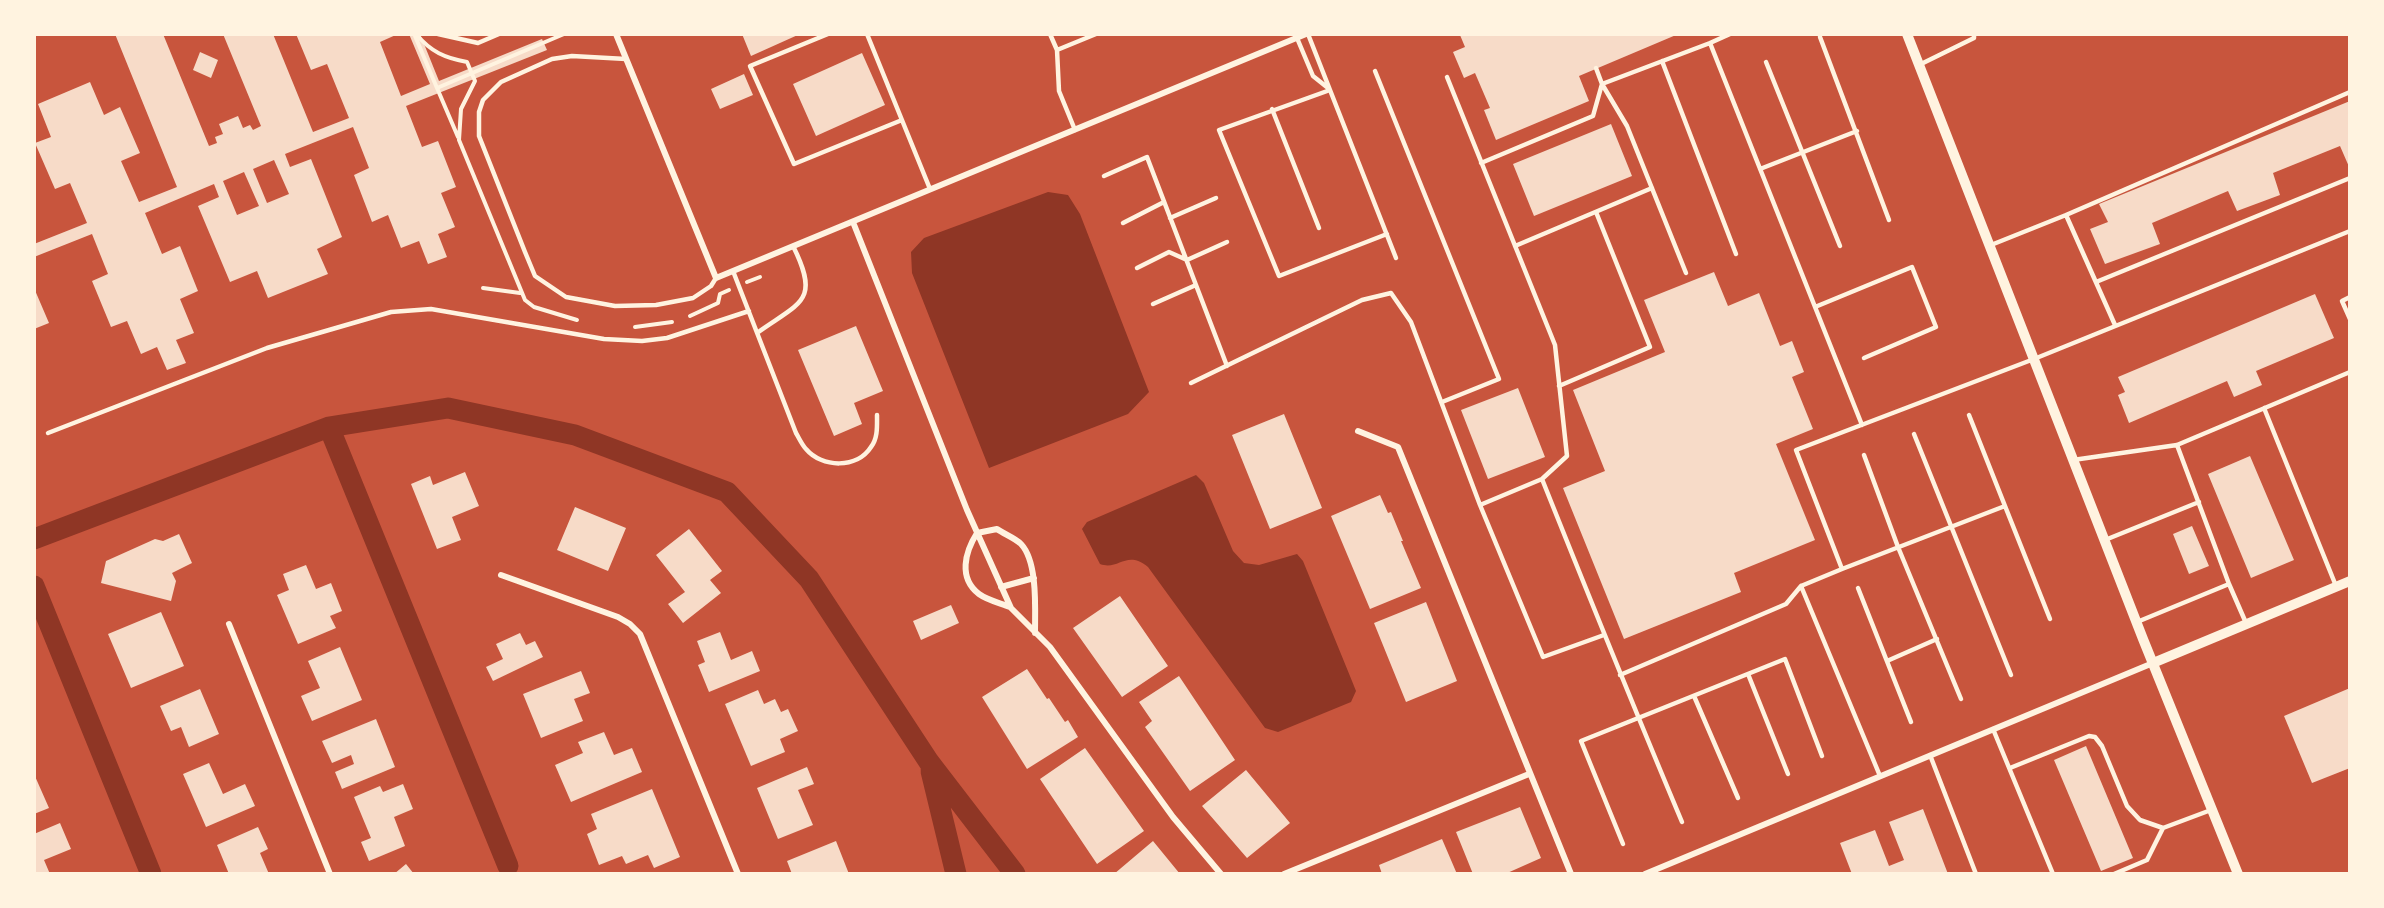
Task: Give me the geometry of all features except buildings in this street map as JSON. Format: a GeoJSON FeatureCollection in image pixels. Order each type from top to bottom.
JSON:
{"type":"FeatureCollection","features":[{"type":"Feature","properties":{"kind":"street"},"geometry":{"type":"LineString","coordinates":[[616,34],[716,278],[1307,34]]}},
{"type":"Feature","properties":{"kind":"street"},"geometry":{"type":"LineString","coordinates":[[1907,34],[2153,663],[2238,873]]}},
{"type":"Feature","properties":{"kind":"street"},"geometry":{"type":"LineString","coordinates":[[852,222],[977,533],[1011,608],[1050,648],[1173,817],[1221,873]]}},
{"type":"Feature","properties":{"kind":"street"},"geometry":{"type":"LineString","coordinates":[[1358,431],[1398,447],[1571,873]]}},
{"type":"Feature","properties":{"kind":"street"},"geometry":{"type":"LineString","coordinates":[[1011,608],[979,593],[969,580],[964,568],[971,542],[977,533],[997,529],[1022,545],[1034,578],[1035,633]]}},
{"type":"Feature","properties":{"kind":"street"},"geometry":{"type":"LineString","coordinates":[[501,575],[618,617],[640,634],[738,873]]}},
{"type":"Feature","properties":{"kind":"street"},"geometry":{"type":"LineString","coordinates":[[1001,587],[1034,578]]}},
{"type":"Feature","properties":{"kind":"street"},"geometry":{"type":"LineString","coordinates":[[1645,873],[2349,581]]}},
{"type":"Feature","properties":{"kind":"street"},"geometry":{"type":"LineString","coordinates":[[229,624],[330,873]]}},
{"type":"Feature","properties":{"kind":"street"},"geometry":{"type":"LineString","coordinates":[[1284,873],[1529,774]]}},
{"type":"Feature","properties":{"kind":"lane"},"geometry":{"type":"LineString","coordinates":[[438,34],[478,43],[499,34]]}},
{"type":"Feature","properties":{"kind":"lane"},"geometry":{"type":"LineString","coordinates":[[828,34],[750,66],[794,164],[902,120]]}},
{"type":"Feature","properties":{"kind":"lane"},"geometry":{"type":"LineString","coordinates":[[867,34],[930,189]]}},
{"type":"Feature","properties":{"kind":"lane"},"geometry":{"type":"LineString","coordinates":[[1050,34],[1057,50],[1059,91],[1075,130]]}},
{"type":"Feature","properties":{"kind":"lane"},"geometry":{"type":"LineString","coordinates":[[1057,50],[1096,34]]}},
{"type":"Feature","properties":{"kind":"lane"},"geometry":{"type":"LineString","coordinates":[[1307,34],[1396,258]]}},
{"type":"Feature","properties":{"kind":"lane"},"geometry":{"type":"LineString","coordinates":[[1602,84],[1730,34]]}},
{"type":"Feature","properties":{"kind":"lane"},"geometry":{"type":"LineString","coordinates":[[1919,65],[1974,38],[1974,34]]}},
{"type":"Feature","properties":{"kind":"lane"},"geometry":{"type":"LineString","coordinates":[[1820,37],[1889,220]]}},
{"type":"Feature","properties":{"kind":"lane"},"geometry":{"type":"LineString","coordinates":[[1297,38],[1312,76],[1330,90]]}},
{"type":"Feature","properties":{"kind":"lane"},"geometry":{"type":"LineString","coordinates":[[1710,43],[1862,424]]}},
{"type":"Feature","properties":{"kind":"lane"},"geometry":{"type":"LineString","coordinates":[[626,59],[572,56],[552,59],[501,82],[483,100],[478,112],[479,136],[521,242],[535,276],[566,297],[615,306],[656,305],[693,298],[711,286],[716,278]]}},
{"type":"Feature","properties":{"kind":"lane"},"geometry":{"type":"LineString","coordinates":[[1662,61],[1736,254]]}},
{"type":"Feature","properties":{"kind":"lane"},"geometry":{"type":"LineString","coordinates":[[1766,62],[1840,246]]}},
{"type":"Feature","properties":{"kind":"lane"},"geometry":{"type":"LineString","coordinates":[[1596,68],[1602,84],[1628,126],[1686,273]]}},
{"type":"Feature","properties":{"kind":"lane"},"geometry":{"type":"LineString","coordinates":[[1375,71],[1499,379],[1442,402]]}},
{"type":"Feature","properties":{"kind":"lane"},"geometry":{"type":"LineString","coordinates":[[1447,77],[1555,345],[1567,456],[1542,479],[1480,505]]}},
{"type":"Feature","properties":{"kind":"lane"},"geometry":{"type":"LineString","coordinates":[[1481,163],[1593,116],[1602,84]]}},
{"type":"Feature","properties":{"kind":"lane"},"geometry":{"type":"LineString","coordinates":[[1330,90],[1219,130],[1279,276],[1387,234]]}},
{"type":"Feature","properties":{"kind":"lane"},"geometry":{"type":"LineString","coordinates":[[1990,246],[2349,92]]}},
{"type":"Feature","properties":{"kind":"lane"},"geometry":{"type":"LineString","coordinates":[[1272,109],[1319,228]]}},
{"type":"Feature","properties":{"kind":"lane"},"geometry":{"type":"LineString","coordinates":[[1760,169],[1857,131]]}},
{"type":"Feature","properties":{"kind":"lane"},"geometry":{"type":"LineString","coordinates":[[1104,176],[1147,157],[1227,366]]}},
{"type":"Feature","properties":{"kind":"lane"},"geometry":{"type":"LineString","coordinates":[[2096,282],[2349,178]]}},
{"type":"Feature","properties":{"kind":"lane"},"geometry":{"type":"LineString","coordinates":[[1515,246],[1652,188]]}},
{"type":"Feature","properties":{"kind":"lane"},"geometry":{"type":"LineString","coordinates":[[1170,218],[1215,198]]}},
{"type":"Feature","properties":{"kind":"lane"},"geometry":{"type":"LineString","coordinates":[[1123,223],[1164,202]]}},
{"type":"Feature","properties":{"kind":"lane"},"geometry":{"type":"LineString","coordinates":[[1559,386],[1650,347],[1596,212]]}},
{"type":"Feature","properties":{"kind":"lane"},"geometry":{"type":"LineString","coordinates":[[2066,215],[2115,326]]}},
{"type":"Feature","properties":{"kind":"lane"},"geometry":{"type":"LineString","coordinates":[[1842,569],[1796,450],[2034,359],[2349,231]]}},
{"type":"Feature","properties":{"kind":"lane"},"geometry":{"type":"LineString","coordinates":[[1137,268],[1168,252],[1187,260],[1227,242]]}},
{"type":"Feature","properties":{"kind":"lane"},"geometry":{"type":"LineString","coordinates":[[757,333],[796,306],[805,295],[808,282],[793,246]]}},
{"type":"Feature","properties":{"kind":"lane"},"geometry":{"type":"LineString","coordinates":[[1815,306],[1912,267],[1936,327],[1864,358]]}},
{"type":"Feature","properties":{"kind":"lane"},"geometry":{"type":"LineString","coordinates":[[733,271],[796,433],[805,449],[819,459],[833,464],[848,463],[861,457],[871,447],[877,433],[877,415]]}},
{"type":"Feature","properties":{"kind":"lane"},"geometry":{"type":"LineString","coordinates":[[1153,304],[1196,285]]}},
{"type":"Feature","properties":{"kind":"lane"},"geometry":{"type":"LineString","coordinates":[[1191,383],[1362,300],[1391,293],[1411,322],[1480,505],[1544,657],[1604,635]]}},
{"type":"Feature","properties":{"kind":"lane"},"geometry":{"type":"LineString","coordinates":[[2349,297],[2342,301],[2349,319]]}},
{"type":"Feature","properties":{"kind":"lane"},"geometry":{"type":"LineString","coordinates":[[48,433],[267,348],[391,312],[431,309],[604,339],[642,341],[667,338],[749,311]]}},
{"type":"Feature","properties":{"kind":"lane"},"geometry":{"type":"LineString","coordinates":[[2073,460],[2177,445],[2349,372]]}},
{"type":"Feature","properties":{"kind":"lane"},"geometry":{"type":"LineString","coordinates":[[2264,408],[2336,586]]}},
{"type":"Feature","properties":{"kind":"lane"},"geometry":{"type":"LineString","coordinates":[[1969,415],[2050,619]]}},
{"type":"Feature","properties":{"kind":"lane"},"geometry":{"type":"LineString","coordinates":[[1914,434],[2011,675]]}},
{"type":"Feature","properties":{"kind":"lane"},"geometry":{"type":"LineString","coordinates":[[2177,445],[2246,623]]}},
{"type":"Feature","properties":{"kind":"lane"},"geometry":{"type":"LineString","coordinates":[[1864,455],[1898,547],[1961,699]]}},
{"type":"Feature","properties":{"kind":"lane"},"geometry":{"type":"LineString","coordinates":[[1542,479],[1620,675],[1682,822]]}},
{"type":"Feature","properties":{"kind":"lane"},"geometry":{"type":"LineString","coordinates":[[2105,540],[2199,502]]}},
{"type":"Feature","properties":{"kind":"lane"},"geometry":{"type":"LineString","coordinates":[[1620,675],[1786,604],[1801,586],[1950,525],[2005,506]]}},
{"type":"Feature","properties":{"kind":"lane"},"geometry":{"type":"LineString","coordinates":[[2137,622],[2229,584]]}},
{"type":"Feature","properties":{"kind":"lane"},"geometry":{"type":"LineString","coordinates":[[1801,586],[1880,776]]}},
{"type":"Feature","properties":{"kind":"lane"},"geometry":{"type":"LineString","coordinates":[[1858,588],[1911,722]]}},
{"type":"Feature","properties":{"kind":"lane"},"geometry":{"type":"LineString","coordinates":[[1887,661],[1937,639]]}},
{"type":"Feature","properties":{"kind":"lane"},"geometry":{"type":"LineString","coordinates":[[1623,844],[1581,741],[1785,659],[1822,756]]}},
{"type":"Feature","properties":{"kind":"lane"},"geometry":{"type":"LineString","coordinates":[[1748,674],[1788,774]]}},
{"type":"Feature","properties":{"kind":"lane"},"geometry":{"type":"LineString","coordinates":[[1694,696],[1738,798]]}},
{"type":"Feature","properties":{"kind":"lane"},"geometry":{"type":"LineString","coordinates":[[1993,729],[2053,873]]}},
{"type":"Feature","properties":{"kind":"lane"},"geometry":{"type":"LineString","coordinates":[[2010,768],[2089,736],[2095,737],[2102,746],[2127,806],[2140,820],[2163,828],[2212,809]]}},
{"type":"Feature","properties":{"kind":"lane"},"geometry":{"type":"LineString","coordinates":[[1930,755],[1976,873]]}},
{"type":"Feature","properties":{"kind":"lane"},"geometry":{"type":"LineString","coordinates":[[2114,873],[2147,860],[2163,828]]}},
{"type":"Feature","properties":{"kind":"path"},"geometry":{"type":"LineString","coordinates":[[415,34],[459,140]]}},
{"type":"Feature","properties":{"kind":"path"},"geometry":{"type":"LineString","coordinates":[[437,88],[564,34]]}},
{"type":"Feature","properties":{"kind":"path"},"geometry":{"type":"LineString","coordinates":[[483,288],[521,293]]}},
{"type":"Feature","properties":{"kind":"shaded area"},"geometry":{"type":"Polygon","coordinates":[[[1048,192],[1068,195],[1080,214],[1149,392],[1128,414],[989,468],[912,273],[911,252],[924,238],[1048,192]]]}},
{"type":"Feature","properties":{"kind":"shaded area"},"geometry":{"type":"Polygon","coordinates":[[[1196,475],[1204,483],[1233,551],[1244,563],[1259,565],[1297,554],[1303,561],[1356,691],[1351,702],[1278,732],[1265,728],[1148,567],[1134,560],[1112,565],[1100,564],[1082,529],[1087,522],[1196,475]]]}},
{"type":"Feature","properties":{"kind":"waterway"},"geometry":{"type":"LineString","coordinates":[[34,539],[329,427],[448,408],[575,435],[727,492],[809,579],[929,762],[1015,874]]}},
{"type":"Feature","properties":{"kind":"waterway"},"geometry":{"type":"LineString","coordinates":[[329,427],[508,866]]}},
{"type":"Feature","properties":{"kind":"waterway"},"geometry":{"type":"LineString","coordinates":[[34,586],[151,874]]}},
{"type":"Feature","properties":{"kind":"waterway"},"geometry":{"type":"LineString","coordinates":[[931,771],[956,874]]}}]}
